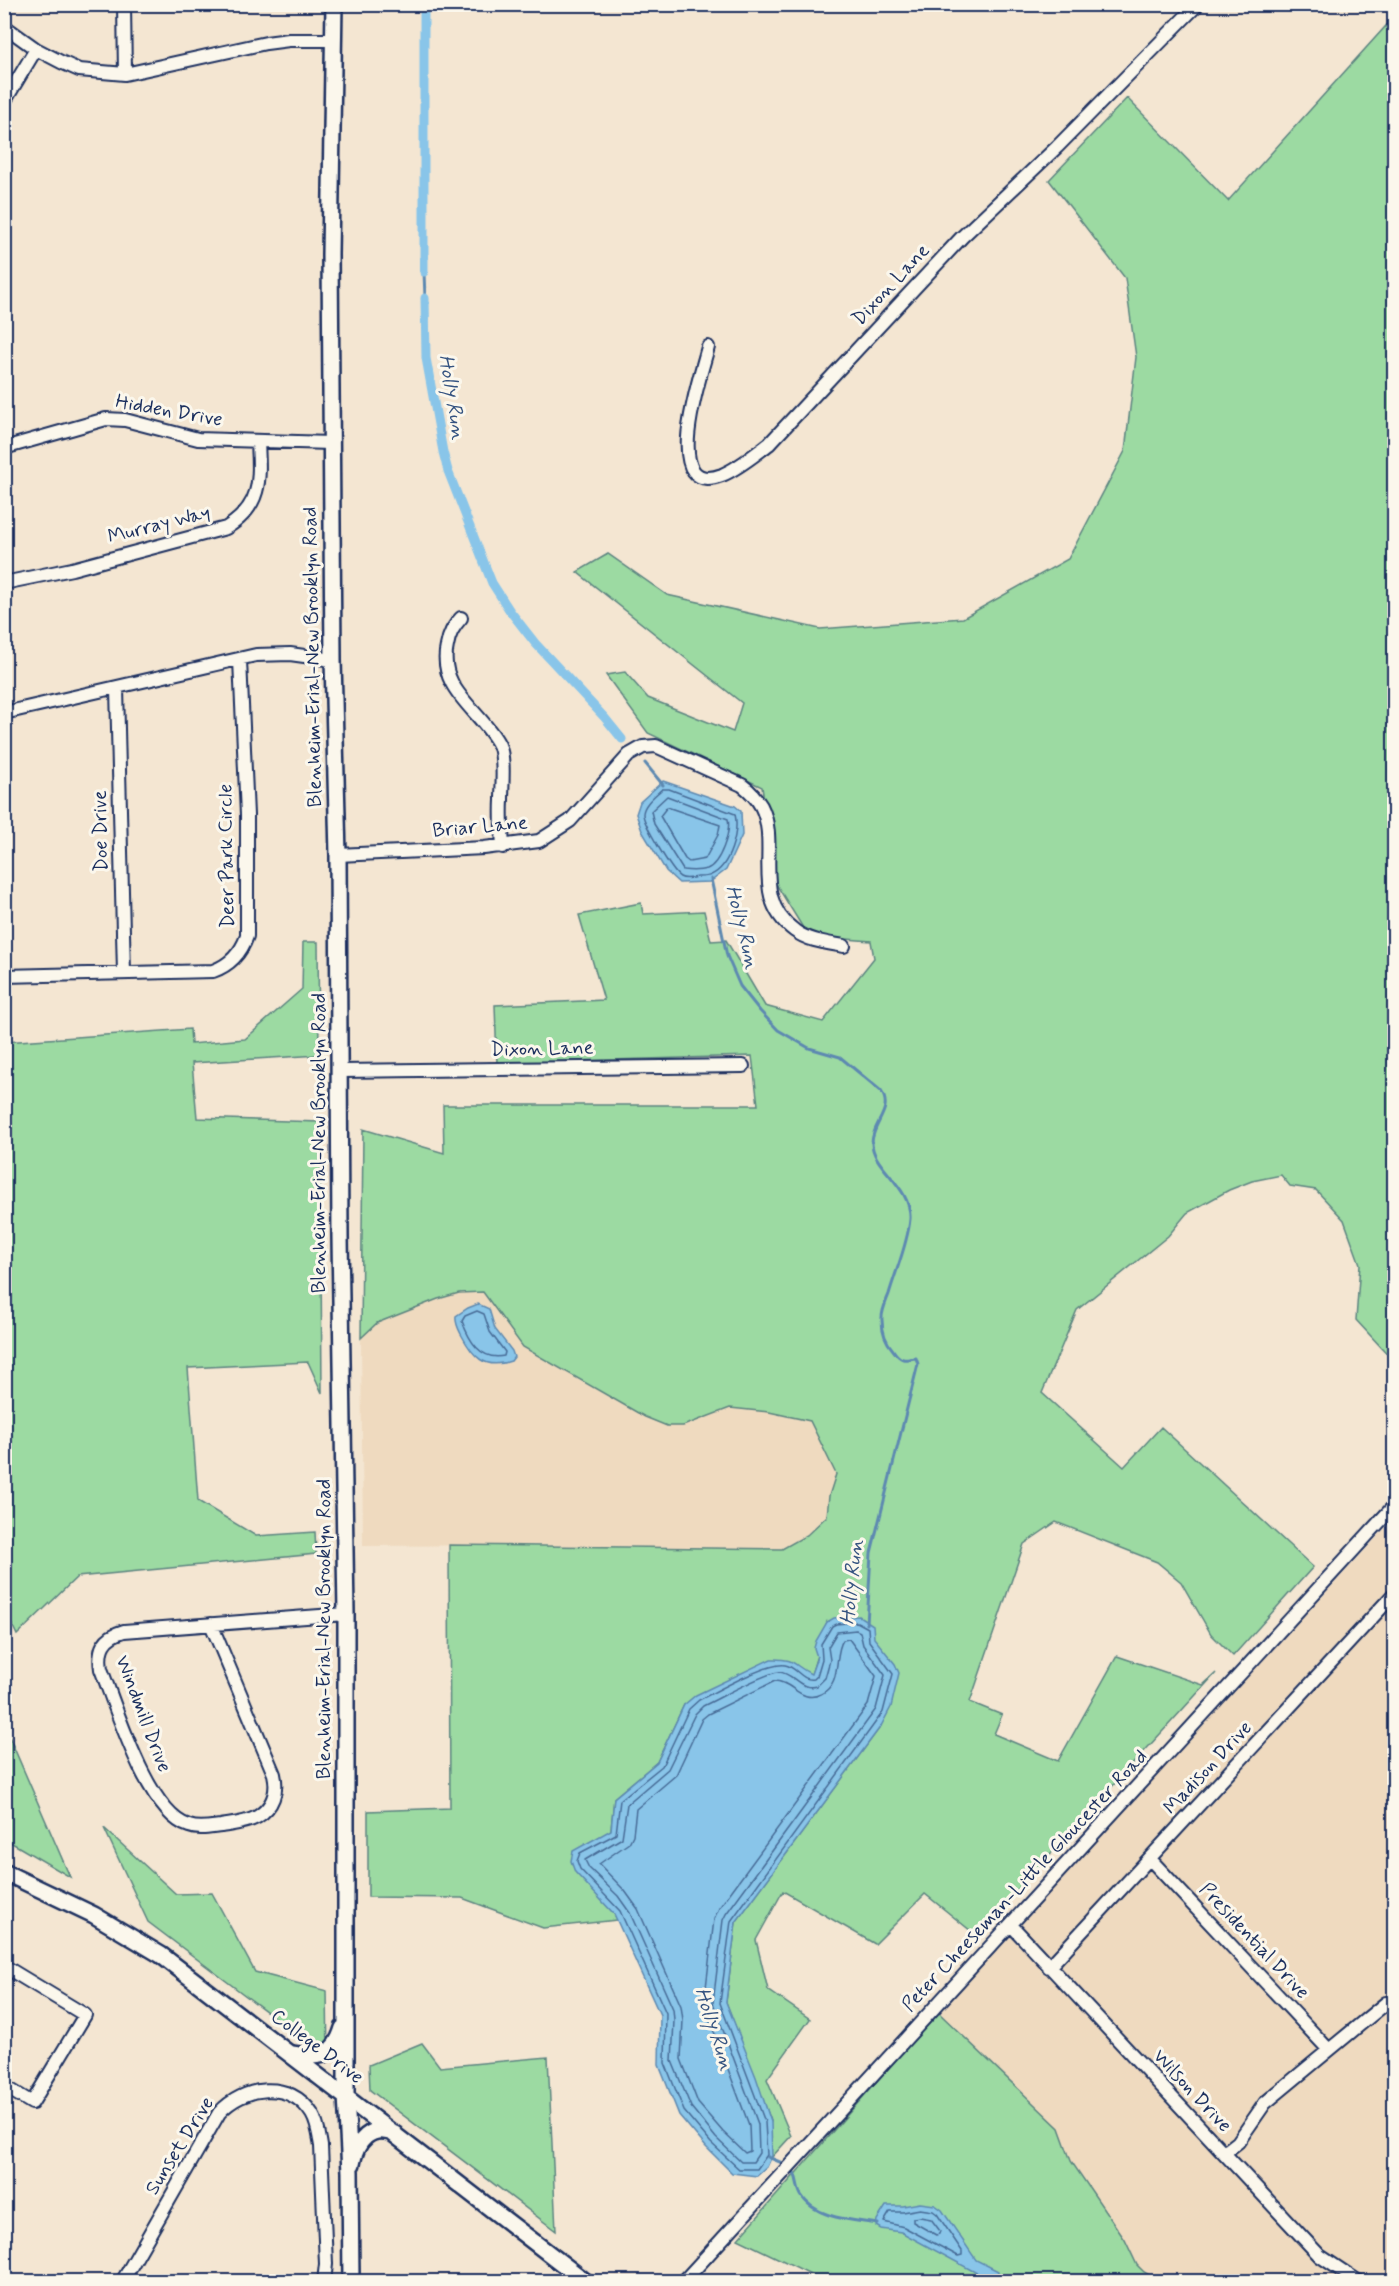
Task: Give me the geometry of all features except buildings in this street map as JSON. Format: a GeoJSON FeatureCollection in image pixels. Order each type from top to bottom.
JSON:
{"type":"FeatureCollection","features":[{"type":"Feature","properties":{"kind":"main road","name":"Blenheim-Erial-New Brooklyn Road"},"geometry":{"type":"LineString","coordinates":[[334,4],[330,254],[331,443],[341,1071],[340,1238],[346,1614],[346,2095],[350,2172],[351,2282]]}},
{"type":"Feature","properties":{"kind":"main road","name":"College Drive"},"geometry":{"type":"LineString","coordinates":[[4,1872],[94,1915],[161,1955],[346,2095],[586,2282]]}},
{"type":"Feature","properties":{"kind":"main road"},"geometry":{"type":"LineString","coordinates":[[292,2054],[318,2057],[327,2054],[341,2034],[346,2008]]}},
{"type":"Feature","properties":{"kind":"main road"},"geometry":{"type":"LineString","coordinates":[[350,2172],[355,2153],[365,2136],[381,2130],[396,2134]]}},
{"type":"Feature","properties":{"kind":"street"},"geometry":{"type":"LineString","coordinates":[[124,4],[125,74]]}},
{"type":"Feature","properties":{"kind":"street","name":"Dixon Lane"},"geometry":{"type":"LineString","coordinates":[[708,347],[689,426],[687,460],[698,474],[714,477],[745,461],[769,444],[962,237],[1057,147],[1198,4]]}},
{"type":"Feature","properties":{"kind":"street"},"geometry":{"type":"LineString","coordinates":[[4,26],[36,49],[79,70],[125,74],[266,43],[289,40],[333,40]]}},
{"type":"Feature","properties":{"kind":"street"},"geometry":{"type":"LineString","coordinates":[[6,99],[36,49]]}},
{"type":"Feature","properties":{"kind":"street","name":"Hidden Drive"},"geometry":{"type":"LineString","coordinates":[[4,448],[106,419],[125,420],[198,439],[331,443]]}},
{"type":"Feature","properties":{"kind":"street","name":"Murray Way"},"geometry":{"type":"LineString","coordinates":[[4,583],[72,569],[226,528],[243,517],[256,495],[259,475],[258,442]]}},
{"type":"Feature","properties":{"kind":"street"},"geometry":{"type":"LineString","coordinates":[[461,618],[449,634],[445,653],[446,666],[456,691],[500,747],[503,785],[501,801],[504,821],[502,847]]}},
{"type":"Feature","properties":{"kind":"street"},"geometry":{"type":"LineString","coordinates":[[4,713],[256,655],[290,654],[333,660]]}},
{"type":"Feature","properties":{"kind":"street","name":"Deer Park Circle"},"geometry":{"type":"LineString","coordinates":[[4,976],[213,971],[230,963],[243,946],[247,936],[246,814],[240,660]]}},
{"type":"Feature","properties":{"kind":"street","name":"Doe Drive"},"geometry":{"type":"LineString","coordinates":[[117,688],[124,973]]}},
{"type":"Feature","properties":{"kind":"street","name":"Briar Lane"},"geometry":{"type":"LineString","coordinates":[[338,855],[502,847],[539,841],[570,821],[626,758],[643,747],[656,746],[742,785],[758,801],[766,822],[768,881],[776,909],[795,931],[816,940],[844,946]]}},
{"type":"Feature","properties":{"kind":"street","name":"Dixon Lane"},"geometry":{"type":"LineString","coordinates":[[341,1071],[743,1066]]}},
{"type":"Feature","properties":{"kind":"street","name":"Peter Cheeseman-Little Gloucester Road"},"geometry":{"type":"LineString","coordinates":[[683,2282],[1395,1506]]}},
{"type":"Feature","properties":{"kind":"street","name":"Madison Drive"},"geometry":{"type":"LineString","coordinates":[[1049,1967],[1395,1594]]}},
{"type":"Feature","properties":{"kind":"street","name":"Windmill Drive"},"geometry":{"type":"LineString","coordinates":[[212,1624],[274,1774],[276,1792],[266,1809],[246,1822],[206,1828],[189,1827],[169,1813],[147,1784],[101,1669],[99,1656],[103,1644],[115,1634],[124,1631],[212,1624],[346,1614]]}},
{"type":"Feature","properties":{"kind":"street","name":"Presidential Drive"},"geometry":{"type":"LineString","coordinates":[[1150,1859],[1329,2050]]}},
{"type":"Feature","properties":{"kind":"street","name":"Wilson Drive"},"geometry":{"type":"LineString","coordinates":[[1011,1925],[1320,2256],[1358,2280]]}},
{"type":"Feature","properties":{"kind":"street"},"geometry":{"type":"LineString","coordinates":[[4,1966],[85,2015],[32,2103],[4,2086]]}},
{"type":"Feature","properties":{"kind":"street"},"geometry":{"type":"LineString","coordinates":[[1224,2153],[1238,2142],[1265,2103],[1386,2003]]}},
{"type":"Feature","properties":{"kind":"street","name":"Sunset Drive"},"geometry":{"type":"LineString","coordinates":[[122,2282],[219,2114],[234,2100],[260,2090],[277,2091],[294,2096],[306,2106],[318,2126],[322,2156],[326,2264],[324,2282]]}},
{"type":"Feature","properties":{"kind":"shaded area"},"geometry":{"type":"Polygon","coordinates":[[[483,1292],[523,1347],[684,1426],[730,1408],[769,1412],[810,1420],[836,1474],[829,1496],[827,1516],[807,1535],[782,1549],[509,1545],[363,1546],[361,1338],[376,1323],[438,1299],[459,1293],[483,1292]]]}},
{"type":"Feature","properties":{"kind":"shaded area"},"geometry":{"type":"Polygon","coordinates":[[[1394,1519],[1394,2281],[1348,2281],[1338,2276],[1334,2282],[1160,2282],[1136,2265],[1125,2240],[1071,2161],[1059,2128],[938,2012],[1394,1519]]]}},
{"type":"Feature","properties":{"kind":"green space"},"geometry":{"type":"Polygon","coordinates":[[[1394,17],[1394,1361],[1356,1320],[1360,1264],[1344,1220],[1316,1190],[1290,1186],[1281,1175],[1252,1181],[1229,1190],[1187,1213],[1168,1236],[1077,1310],[1042,1393],[1124,1467],[1161,1427],[1313,1567],[1233,1656],[1211,1634],[1181,1582],[1157,1562],[1056,1522],[1024,1544],[970,1702],[1002,1715],[994,1734],[1058,1761],[1117,1656],[1203,1685],[1216,1673],[976,1935],[925,1894],[875,1944],[783,1891],[756,1940],[768,1990],[810,2019],[767,2079],[791,2136],[761,2169],[771,2121],[726,2002],[736,1922],[881,1726],[827,1622],[811,1675],[684,1705],[657,1762],[614,1798],[611,1830],[614,1914],[618,1920],[543,1928],[462,1898],[368,1897],[368,1811],[450,1808],[449,1545],[782,1549],[807,1535],[827,1516],[829,1496],[836,1474],[810,1421],[769,1412],[730,1408],[683,1426],[667,1426],[645,1417],[523,1347],[483,1292],[459,1293],[438,1299],[377,1323],[361,1338],[363,1129],[444,1153],[443,1105],[758,1105],[752,1056],[497,1063],[495,1005],[604,1000],[579,915],[641,903],[643,914],[704,911],[711,941],[726,940],[765,1006],[823,1022],[874,958],[871,941],[808,936],[776,884],[762,787],[648,733],[606,675],[625,672],[648,698],[733,732],[742,703],[577,572],[608,554],[667,595],[820,629],[963,618],[1068,559],[1125,451],[1136,357],[1125,278],[1049,180],[1127,98],[1228,201],[1394,17]]]}},
{"type":"Feature","properties":{"kind":"green space"},"geometry":{"type":"Polygon","coordinates":[[[303,942],[318,942],[319,1055],[192,1063],[197,1118],[320,1122],[322,1393],[308,1362],[188,1368],[198,1501],[256,1536],[315,1532],[316,1554],[77,1577],[17,1635],[4,1608],[5,1042],[190,1029],[191,1044],[245,1039],[302,989],[303,942]]]}},
{"type":"Feature","properties":{"kind":"green space"},"geometry":{"type":"Polygon","coordinates":[[[5,1727],[70,1877],[5,1839],[5,1727]]]}},
{"type":"Feature","properties":{"kind":"green space"},"geometry":{"type":"Polygon","coordinates":[[[104,1828],[176,1894],[212,1893],[255,1972],[327,1991],[328,2058],[148,1922],[104,1828]]]}},
{"type":"Feature","properties":{"kind":"green space"},"geometry":{"type":"Polygon","coordinates":[[[938,2012],[1059,2128],[1071,2161],[1125,2240],[1137,2265],[1160,2281],[825,2281],[738,2239],[938,2012]]]}},
{"type":"Feature","properties":{"kind":"green space"},"geometry":{"type":"Polygon","coordinates":[[[422,2043],[440,2067],[548,2057],[556,2231],[370,2090],[369,2065],[422,2043]]]}},
{"type":"Feature","properties":{"kind":"water"},"geometry":{"type":"Polygon","coordinates":[[[663,781],[735,806],[741,811],[742,835],[726,870],[710,882],[679,883],[666,871],[642,831],[636,814],[640,802],[663,781]]]}},
{"type":"Feature","properties":{"kind":"water"},"geometry":{"type":"Polygon","coordinates":[[[478,1304],[489,1309],[495,1329],[512,1351],[514,1357],[511,1361],[493,1364],[480,1360],[465,1342],[457,1325],[456,1316],[478,1304]]]}},
{"type":"Feature","properties":{"kind":"water"},"geometry":{"type":"Polygon","coordinates":[[[859,1616],[873,1625],[874,1638],[895,1664],[899,1673],[891,1707],[881,1726],[736,1922],[726,2002],[771,2122],[772,2156],[767,2167],[757,2176],[732,2173],[679,2115],[659,2065],[660,2015],[614,1914],[575,1872],[571,1861],[573,1851],[611,1830],[614,1798],[657,1762],[684,1705],[696,1695],[771,1659],[789,1661],[811,1674],[817,1657],[814,1648],[816,1641],[827,1622],[834,1618],[859,1616]]]}},
{"type":"Feature","properties":{"kind":"water"},"geometry":{"type":"Polygon","coordinates":[[[920,2203],[935,2205],[942,2210],[976,2260],[998,2271],[997,2278],[986,2278],[901,2232],[876,2226],[886,2206],[920,2203]]]}},
{"type":"Feature","properties":{"kind":"waterway","name":"Holly Run"},"geometry":{"type":"LineString","coordinates":[[424,4],[424,272]]}},
{"type":"Feature","properties":{"kind":"waterway","name":"Holly Run"},"geometry":{"type":"LineString","coordinates":[[424,272],[425,298]]}},
{"type":"Feature","properties":{"kind":"waterway","name":"Holly Run"},"geometry":{"type":"LineString","coordinates":[[425,298],[426,358],[443,452],[448,471],[492,583],[535,643],[622,739]]}},
{"type":"Feature","properties":{"kind":"waterway","name":"Holly Run"},"geometry":{"type":"LineString","coordinates":[[645,763],[663,785]]}},
{"type":"Feature","properties":{"kind":"waterway","name":"Holly Run"},"geometry":{"type":"LineString","coordinates":[[711,879],[727,956],[740,986],[760,1011],[778,1030],[809,1048],[840,1057],[881,1091],[885,1104],[873,1135],[873,1151],[899,1187],[909,1207],[907,1237],[883,1310],[882,1324],[886,1340],[896,1354],[903,1359],[916,1358],[918,1364],[871,1553],[867,1624]]}},
{"type":"Feature","properties":{"kind":"waterway","name":"Holly Run"},"geometry":{"type":"LineString","coordinates":[[768,2157],[787,2165]]}},
{"type":"Feature","properties":{"kind":"waterway","name":"Holly Run"},"geometry":{"type":"LineString","coordinates":[[792,2169],[801,2195],[816,2209],[836,2217],[878,2224]]}},
{"type":"Feature","properties":{"kind":"waterway","name":"Holly Run"},"geometry":{"type":"LineString","coordinates":[[995,2276],[1016,2278],[1022,2282]]}}]}
